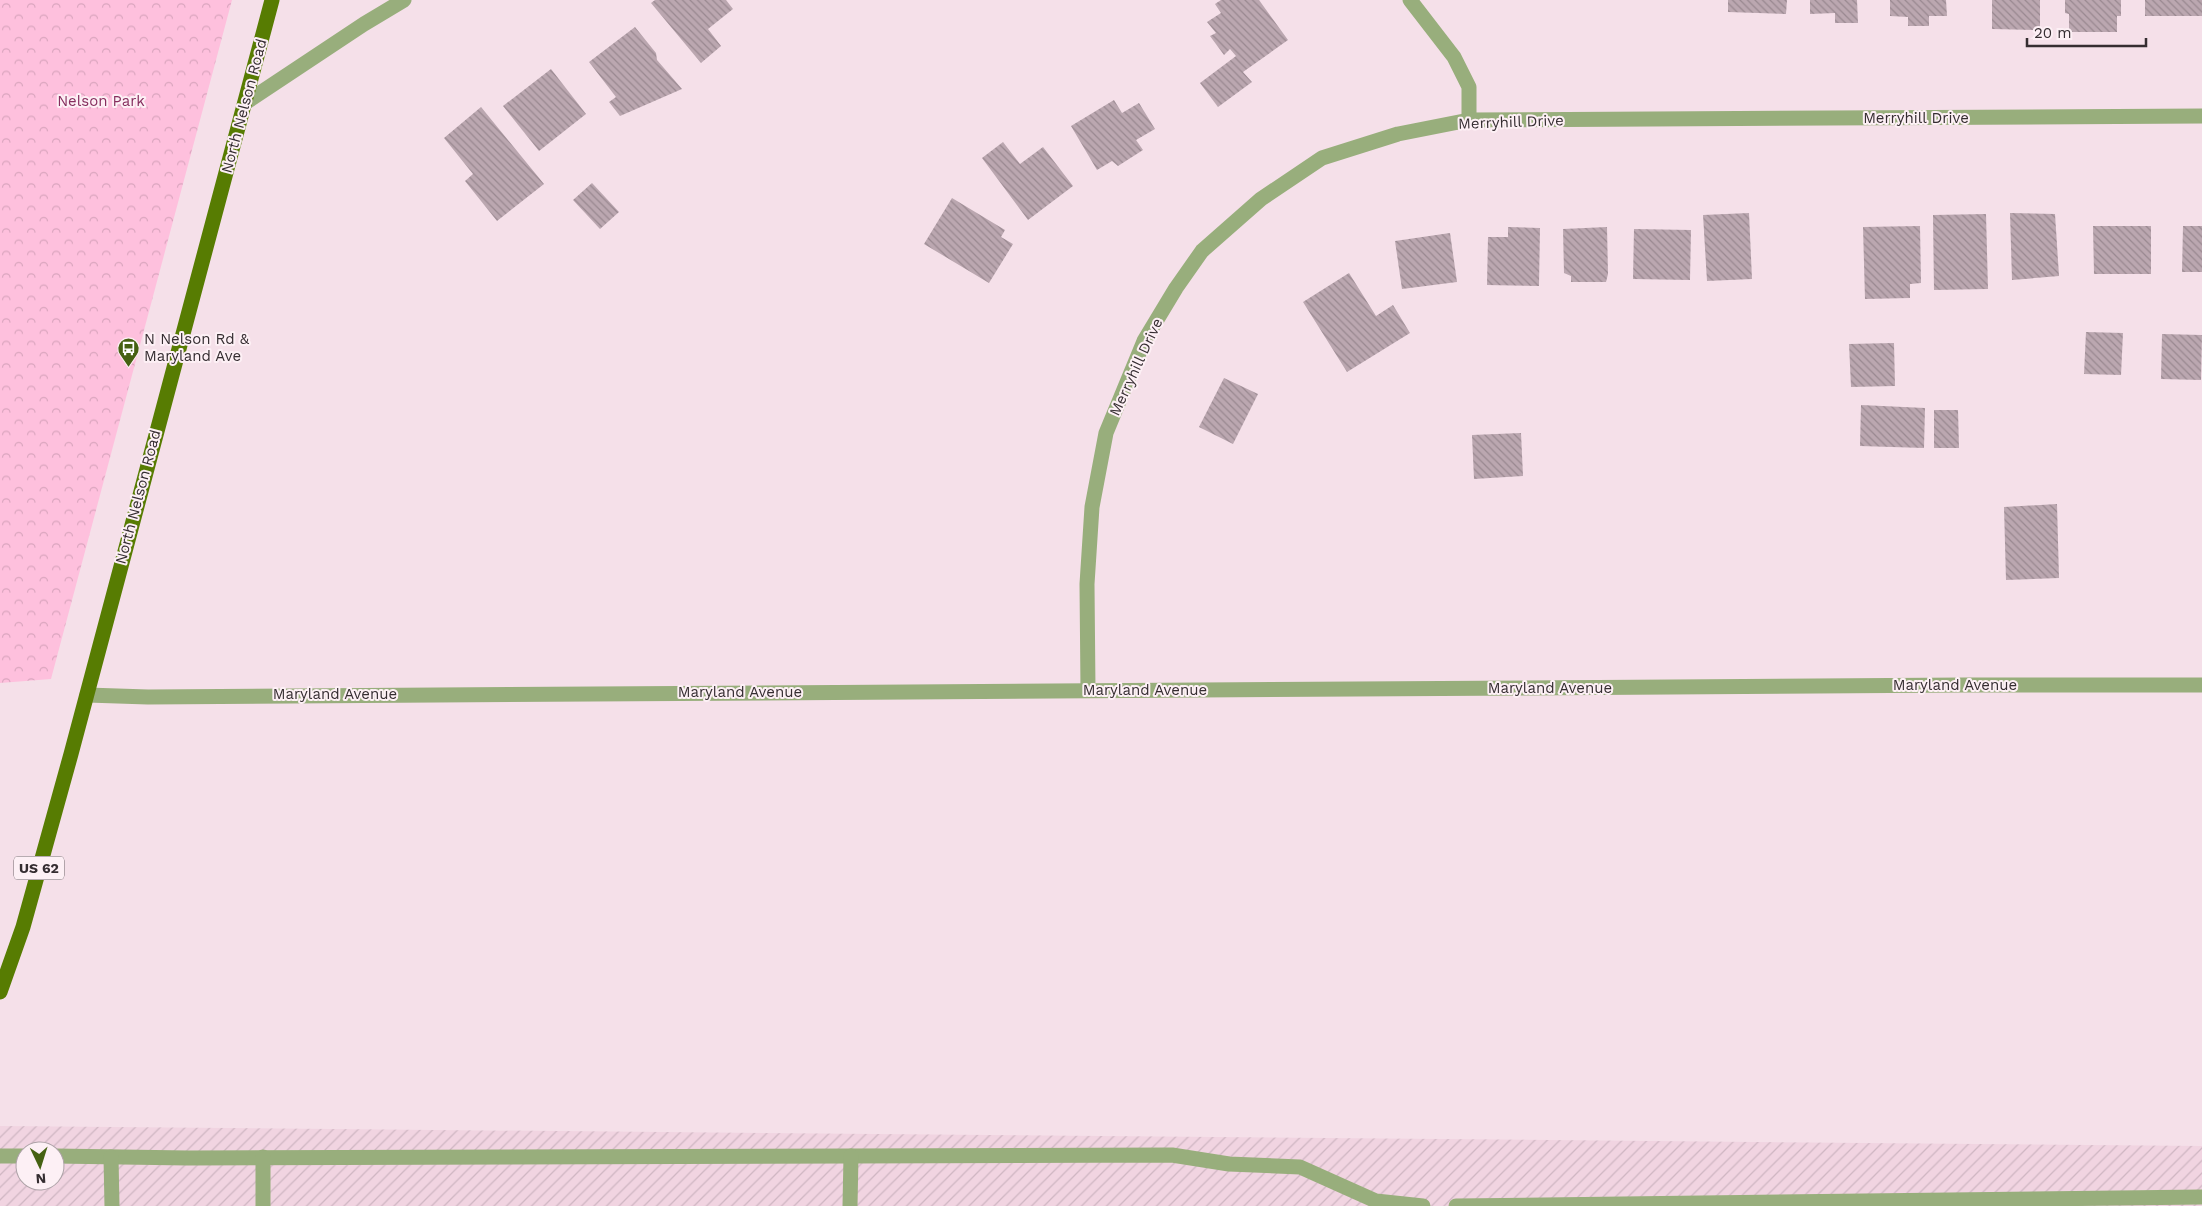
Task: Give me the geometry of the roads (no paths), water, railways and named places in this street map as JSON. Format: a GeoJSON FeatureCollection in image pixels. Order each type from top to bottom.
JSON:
{"type":"FeatureCollection","features":[{"type":"Feature","properties":{"kind":"main road","name":"North Nelson Road"},"geometry":{"type":"LineString","coordinates":[[0,992],[23,927],[87,695],[104,625],[272,0]]}},
{"type":"Feature","properties":{"kind":"street"},"geometry":{"type":"LineString","coordinates":[[245,103],[327,48],[404,0]]}},
{"type":"Feature","properties":{"kind":"street"},"geometry":{"type":"LineString","coordinates":[[1410,0],[1454,57],[1469,87],[1469,120]]}},
{"type":"Feature","properties":{"kind":"street","name":"Merryhill Drive"},"geometry":{"type":"LineString","coordinates":[[1088,690],[1087,584],[1091,517],[1106,433],[1144,341],[1176,288],[1202,252],[1254,206],[1322,158],[1398,134],[1469,120],[2202,116]]}},
{"type":"Feature","properties":{"kind":"street","name":"Maryland Avenue"},"geometry":{"type":"LineString","coordinates":[[87,695],[148,697],[1088,690],[2202,686]]}},
{"type":"Feature","properties":{"kind":"street"},"geometry":{"type":"LineString","coordinates":[[65,1156],[1172,1155],[1229,1164],[1300,1167],[1376,1201],[1423,1206]]}},
{"type":"Feature","properties":{"kind":"street"},"geometry":{"type":"LineString","coordinates":[[0,1156],[15,1156]]}},
{"type":"Feature","properties":{"kind":"street"},"geometry":{"type":"LineString","coordinates":[[850,1206],[851,1156]]}},
{"type":"Feature","properties":{"kind":"street"},"geometry":{"type":"LineString","coordinates":[[111,1157],[112,1206]]}},
{"type":"Feature","properties":{"kind":"street"},"geometry":{"type":"LineString","coordinates":[[263,1157],[263,1206]]}},
{"type":"Feature","properties":{"kind":"street"},"geometry":{"type":"LineString","coordinates":[[1456,1206],[2202,1197]]}},
{"type":"Feature","properties":{"kind":"place","name":"N Nelson Rd & Maryland Ave"},"geometry":{"type":"Point","coordinates":[128,367]}},
{"type":"Feature","properties":{"kind":"park label","name":"Nelson Park"},"geometry":{"type":"Point","coordinates":[101,101]}}]}
